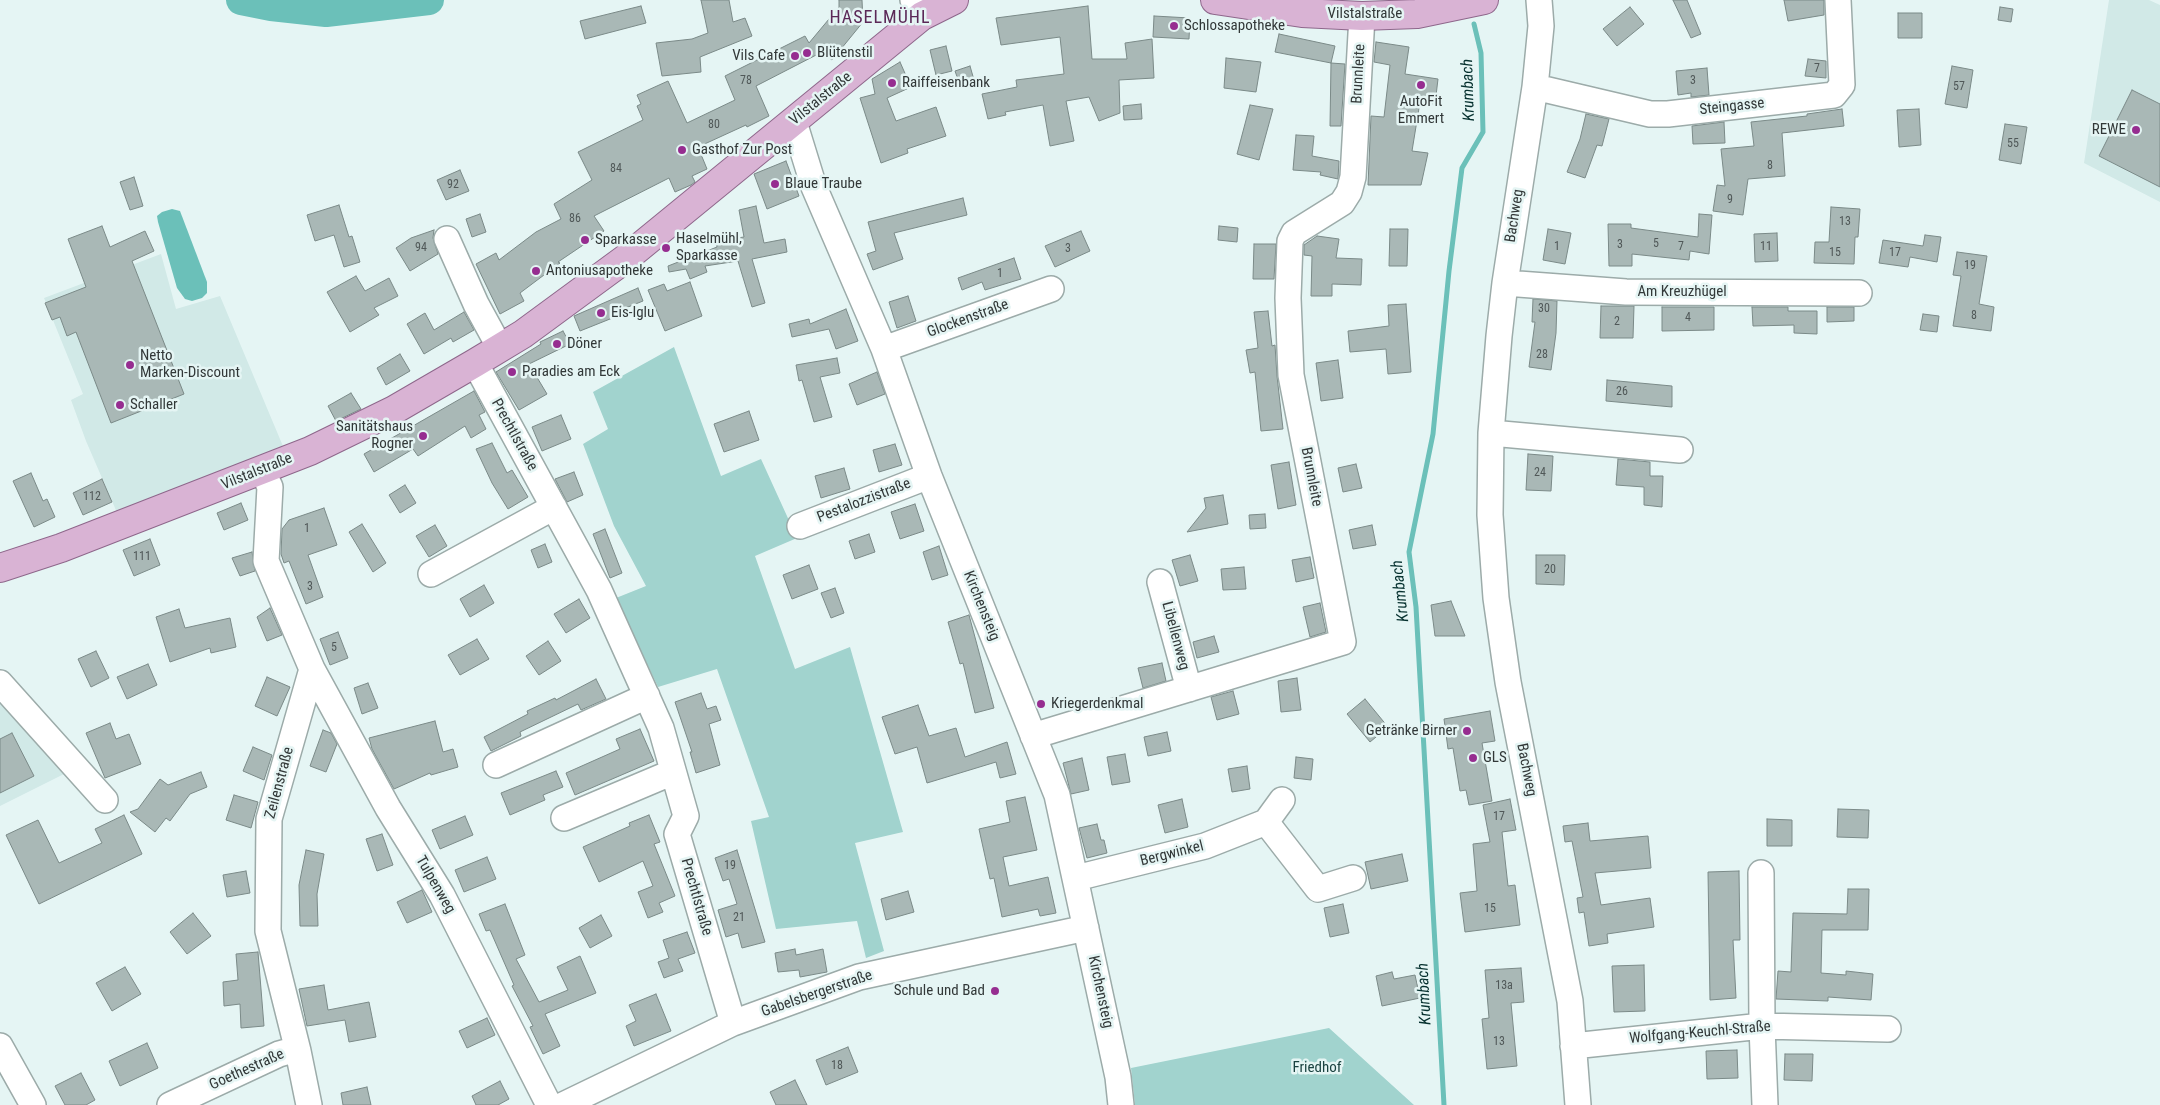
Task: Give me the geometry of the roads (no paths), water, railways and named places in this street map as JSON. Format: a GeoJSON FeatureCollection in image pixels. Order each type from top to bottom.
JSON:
{"type":"FeatureCollection","features":[{"type":"Feature","properties":{"kind":"main road","name":"Vilstalstraße"},"geometry":{"type":"LineString","coordinates":[[0,568],[70,544],[310,451],[394,410],[475,363],[523,334],[625,259],[794,122],[917,8],[954,0]]}},
{"type":"Feature","properties":{"kind":"main road","name":"Vilstalstraße"},"geometry":{"type":"LineString","coordinates":[[1215,0],[1302,13],[1362,16],[1417,14],[1484,0]]}},
{"type":"Feature","properties":{"kind":"street","name":"Bachweg"},"geometry":{"type":"LineString","coordinates":[[1539,0],[1540,26],[1535,87],[1505,283],[1490,433],[1490,515],[1496,598],[1508,682],[1570,1002],[1578,1105]]}},
{"type":"Feature","properties":{"kind":"street","name":"Steingasse"},"geometry":{"type":"LineString","coordinates":[[1535,87],[1650,114],[1668,114],[1834,95],[1842,85],[1838,0]]}},
{"type":"Feature","properties":{"kind":"street","name":"Brunnleite"},"geometry":{"type":"LineString","coordinates":[[1033,736],[1343,642],[1291,375],[1288,298],[1290,241],[1294,233],[1342,203],[1349,192],[1353,177],[1362,16]]}},
{"type":"Feature","properties":{"kind":"street","name":"Kirchensteig"},"geometry":{"type":"LineString","coordinates":[[794,122],[814,187],[884,349],[929,476],[1057,795],[1118,1078],[1121,1105]]}},
{"type":"Feature","properties":{"kind":"street"},"geometry":{"type":"LineString","coordinates":[[447,239],[476,304],[500,348]]}},
{"type":"Feature","properties":{"kind":"street","name":"Am Kreuzhügel"},"geometry":{"type":"LineString","coordinates":[[1505,283],[1626,292],[1858,293]]}},
{"type":"Feature","properties":{"kind":"street","name":"Glockenstraße"},"geometry":{"type":"LineString","coordinates":[[884,349],[1051,289]]}},
{"type":"Feature","properties":{"kind":"street","name":"Prechtlstraße"},"geometry":{"type":"LineString","coordinates":[[475,363],[599,590],[661,728],[686,816],[677,834],[732,1023]]}},
{"type":"Feature","properties":{"kind":"street"},"geometry":{"type":"LineString","coordinates":[[1490,433],[1680,450]]}},
{"type":"Feature","properties":{"kind":"street"},"geometry":{"type":"LineString","coordinates":[[262,470],[270,488],[266,561],[312,669]]}},
{"type":"Feature","properties":{"kind":"street","name":"Pestalozzistraße"},"geometry":{"type":"LineString","coordinates":[[800,526],[929,476]]}},
{"type":"Feature","properties":{"kind":"street"},"geometry":{"type":"LineString","coordinates":[[431,574],[554,507]]}},
{"type":"Feature","properties":{"kind":"street","name":"Libellenweg"},"geometry":{"type":"LineString","coordinates":[[1160,582],[1189,689]]}},
{"type":"Feature","properties":{"kind":"street","name":"Zeilenstraße"},"geometry":{"type":"LineString","coordinates":[[309,1105],[298,1049],[268,931],[269,819],[312,669]]}},
{"type":"Feature","properties":{"kind":"street","name":"Tulpenweg"},"geometry":{"type":"LineString","coordinates":[[312,669],[388,808],[442,895],[549,1105]]}},
{"type":"Feature","properties":{"kind":"street"},"geometry":{"type":"LineString","coordinates":[[0,683],[104,800]]}},
{"type":"Feature","properties":{"kind":"street"},"geometry":{"type":"LineString","coordinates":[[496,765],[647,696]]}},
{"type":"Feature","properties":{"kind":"street"},"geometry":{"type":"LineString","coordinates":[[564,818],[673,772]]}},
{"type":"Feature","properties":{"kind":"street"},"geometry":{"type":"LineString","coordinates":[[1282,800],[1266,822],[1318,889],[1353,878]]}},
{"type":"Feature","properties":{"kind":"street","name":"Bergwinkel"},"geometry":{"type":"LineString","coordinates":[[1076,878],[1205,846],[1266,822]]}},
{"type":"Feature","properties":{"kind":"street"},"geometry":{"type":"LineString","coordinates":[[1761,872],[1762,1026],[1765,1105]]}},
{"type":"Feature","properties":{"kind":"street","name":"Gabelsbergerstraße"},"geometry":{"type":"LineString","coordinates":[[564,1105],[732,1023],[859,977],[1086,928]]}},
{"type":"Feature","properties":{"kind":"street","name":"Wolfgang-Keuchl-Straße"},"geometry":{"type":"LineString","coordinates":[[1573,1046],[1762,1026],[1888,1028]]}},
{"type":"Feature","properties":{"kind":"street"},"geometry":{"type":"LineString","coordinates":[[0,1046],[32,1105]]}},
{"type":"Feature","properties":{"kind":"street","name":"Goethestraße"},"geometry":{"type":"LineString","coordinates":[[170,1105],[279,1054],[298,1049]]}},
{"type":"Feature","properties":{"kind":"waterway"},"geometry":{"type":"LineString","coordinates":[[241,0],[271,6],[326,12],[429,0]]}},
{"type":"Feature","properties":{"kind":"waterway","name":"Krumbach"},"geometry":{"type":"LineString","coordinates":[[1444,1105],[1416,607],[1409,552],[1433,434],[1449,271],[1462,168],[1483,132],[1481,53],[1474,24]]}},
{"type":"Feature","properties":{"kind":"place","name":"Schlossapotheke"},"geometry":{"type":"Point","coordinates":[1174,26]}},
{"type":"Feature","properties":{"kind":"place","name":"Blütenstil"},"geometry":{"type":"Point","coordinates":[807,53]}},
{"type":"Feature","properties":{"kind":"place","name":"Vils Cafe"},"geometry":{"type":"Point","coordinates":[795,56]}},
{"type":"Feature","properties":{"kind":"place","name":"Raiffeisenbank"},"geometry":{"type":"Point","coordinates":[892,83]}},
{"type":"Feature","properties":{"kind":"place","name":"AutoFit Emmert"},"geometry":{"type":"Point","coordinates":[1421,85]}},
{"type":"Feature","properties":{"kind":"place","name":"REWE"},"geometry":{"type":"Point","coordinates":[2136,130]}},
{"type":"Feature","properties":{"kind":"place","name":"Gasthof Zur Post"},"geometry":{"type":"Point","coordinates":[682,150]}},
{"type":"Feature","properties":{"kind":"place","name":"Blaue Traube"},"geometry":{"type":"Point","coordinates":[775,184]}},
{"type":"Feature","properties":{"kind":"place","name":"Sparkasse"},"geometry":{"type":"Point","coordinates":[585,240]}},
{"type":"Feature","properties":{"kind":"place","name":"Haselmühl, Sparkasse"},"geometry":{"type":"Point","coordinates":[666,248]}},
{"type":"Feature","properties":{"kind":"place","name":"Antoniusapotheke"},"geometry":{"type":"Point","coordinates":[536,271]}},
{"type":"Feature","properties":{"kind":"place","name":"Eis-Iglu"},"geometry":{"type":"Point","coordinates":[601,313]}},
{"type":"Feature","properties":{"kind":"place","name":"Döner"},"geometry":{"type":"Point","coordinates":[557,344]}},
{"type":"Feature","properties":{"kind":"place","name":"Netto Marken-Discount"},"geometry":{"type":"Point","coordinates":[130,365]}},
{"type":"Feature","properties":{"kind":"place","name":"Paradies am Eck"},"geometry":{"type":"Point","coordinates":[512,372]}},
{"type":"Feature","properties":{"kind":"place","name":"Schaller"},"geometry":{"type":"Point","coordinates":[120,405]}},
{"type":"Feature","properties":{"kind":"place","name":"Sanitätshaus Rogner"},"geometry":{"type":"Point","coordinates":[423,436]}},
{"type":"Feature","properties":{"kind":"place","name":"Kriegerdenkmal"},"geometry":{"type":"Point","coordinates":[1041,704]}},
{"type":"Feature","properties":{"kind":"place","name":"Getränke Birner"},"geometry":{"type":"Point","coordinates":[1467,731]}},
{"type":"Feature","properties":{"kind":"place","name":"GLS"},"geometry":{"type":"Point","coordinates":[1473,758]}},
{"type":"Feature","properties":{"kind":"place","name":"Schule und Bad"},"geometry":{"type":"Point","coordinates":[995,991]}},
{"type":"Feature","properties":{"kind":"district","name":"HASELMÜHL"},"geometry":{"type":"Point","coordinates":[880,18]}},
{"type":"Feature","properties":{"kind":"park label","name":"Friedhof"},"geometry":{"type":"Point","coordinates":[1317,1068]}}]}
